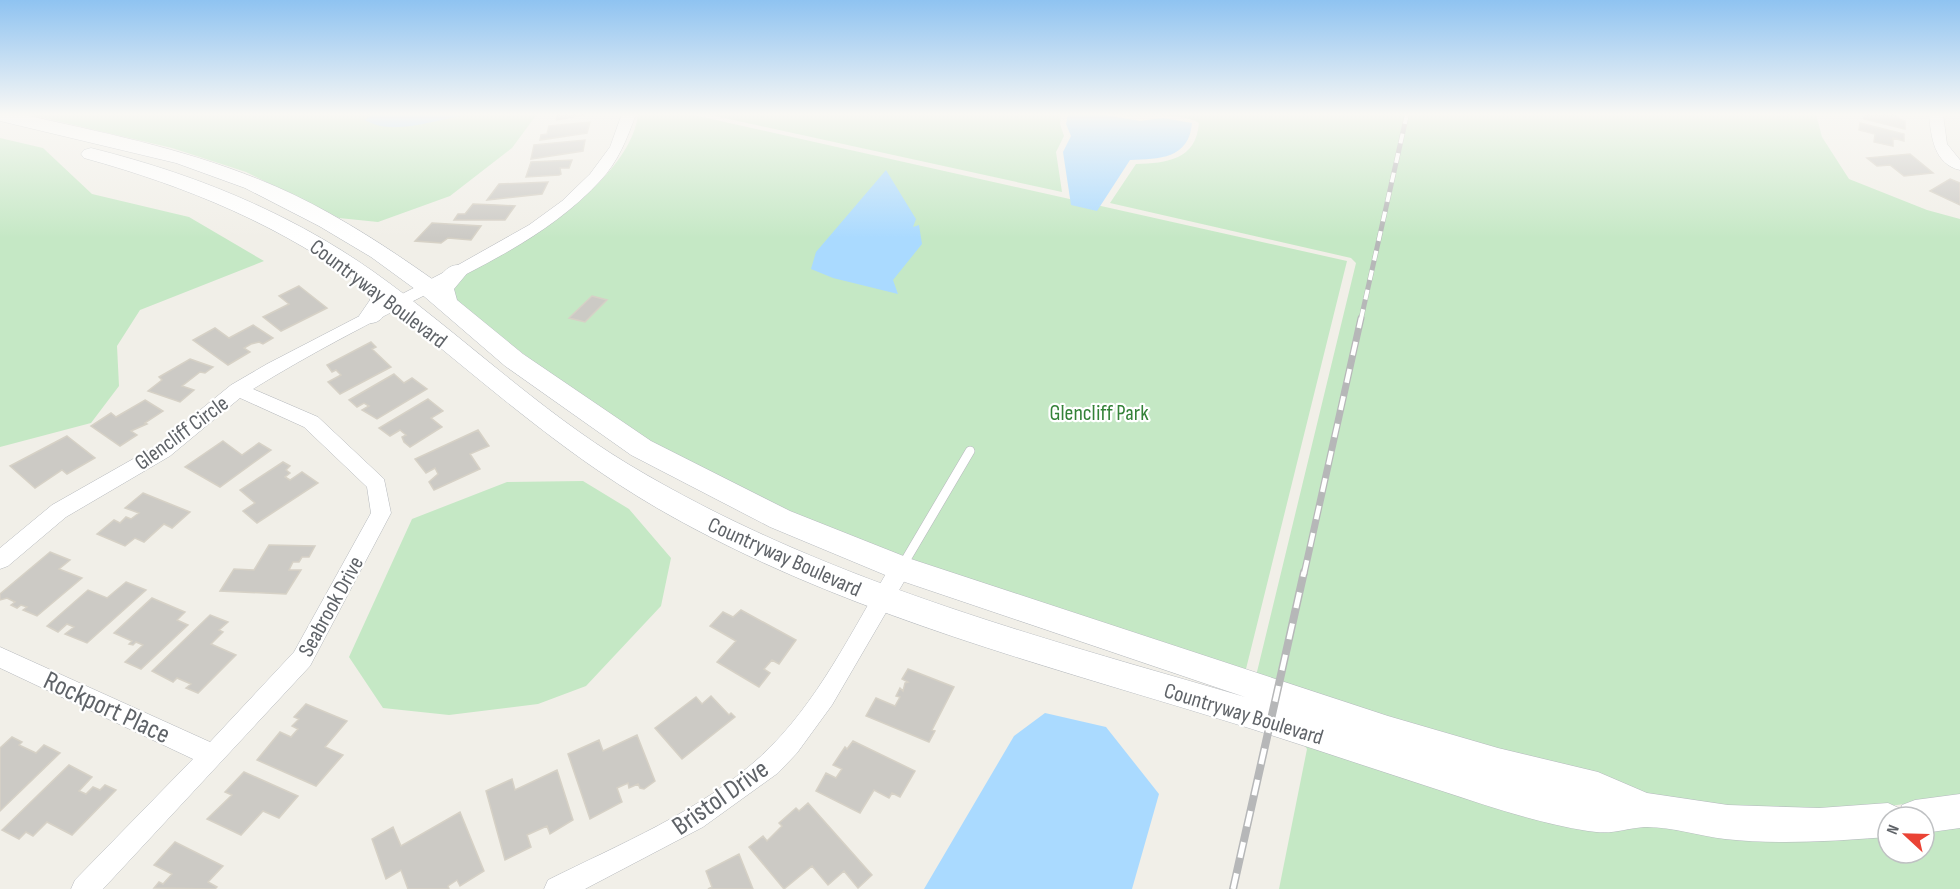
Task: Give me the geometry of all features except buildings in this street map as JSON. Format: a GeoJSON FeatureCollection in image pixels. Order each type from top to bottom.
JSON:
{"type":"FeatureCollection","features":[{"type":"Feature","properties":{"kind":"street","name":"Countryway Boulevard"},"geometry":{"type":"LineString","coordinates":[[101,155],[159,173],[228,198],[301,235],[316,238],[339,250],[386,283],[413,295],[641,448],[780,519],[901,568],[1388,731],[1498,764],[1598,789],[1646,810],[1728,822],[1819,825],[1876,821]]}},
{"type":"Feature","properties":{"kind":"street","name":"Countryway Boulevard"},"geometry":{"type":"LineString","coordinates":[[168,155],[252,184],[327,221],[413,295],[534,414],[619,472],[675,506],[755,546],[881,599],[1075,663],[1192,696],[1492,790],[1607,817],[1646,810]]}},
{"type":"Feature","properties":{"kind":"street","name":"Glencliff Circle"},"geometry":{"type":"LineString","coordinates":[[0,560],[59,511],[163,451],[238,390],[273,368],[371,316],[397,310],[433,277],[457,271],[534,227],[580,192],[611,155]]}},
{"type":"Feature","properties":{"kind":"street"},"geometry":{"type":"LineString","coordinates":[[1945,155],[1960,166]]}},
{"type":"Feature","properties":{"kind":"street"},"geometry":{"type":"LineString","coordinates":[[371,316],[382,302],[442,288],[457,271]]}},
{"type":"Feature","properties":{"kind":"street","name":"Seabrook Drive"},"geometry":{"type":"LineString","coordinates":[[84,889],[213,756],[302,659],[381,513],[377,484],[311,422],[238,390]]}},
{"type":"Feature","properties":{"kind":"street","name":"Bristol Drive"},"geometry":{"type":"LineString","coordinates":[[557,889],[689,823],[735,793],[770,764],[820,701],[901,568]]}},
{"type":"Feature","properties":{"kind":"street","name":"Rockport Place"},"geometry":{"type":"LineString","coordinates":[[0,657],[213,756]]}},
{"type":"Feature","properties":{"kind":"street"},"geometry":{"type":"LineString","coordinates":[[1936,814],[1960,811]]}},
{"type":"Feature","properties":{"kind":"lane"},"geometry":{"type":"LineString","coordinates":[[901,568],[970,451]]}},
{"type":"Feature","properties":{"kind":"green space"},"geometry":{"type":"Polygon","coordinates":[[[0,155],[51,155],[92,194],[189,217],[264,261],[140,310],[117,346],[119,386],[91,423],[0,447],[0,155]]]}},
{"type":"Feature","properties":{"kind":"green space"},"geometry":{"type":"Polygon","coordinates":[[[195,155],[502,155],[450,196],[378,222],[339,218],[246,172],[195,155]]]}},
{"type":"Feature","properties":{"kind":"green space","name":"Glencliff Park"},"geometry":{"type":"Polygon","coordinates":[[[621,155],[875,155],[1347,261],[1245,673],[957,578],[761,501],[644,440],[538,365],[453,300],[452,286],[460,279],[515,247],[558,218],[576,204],[621,155]]]}},
{"type":"Feature","properties":{"kind":"green space"},"geometry":{"type":"Polygon","coordinates":[[[895,155],[1057,155],[1062,192],[895,155]]]}},
{"type":"Feature","properties":{"kind":"green space"},"geometry":{"type":"Polygon","coordinates":[[[1180,155],[1834,155],[1849,179],[1927,210],[1960,219],[1960,796],[1897,805],[1876,805],[1876,807],[1810,812],[1652,799],[1256,676],[1356,263],[1351,258],[1110,203],[1136,164],[1169,160],[1180,155]]]}},
{"type":"Feature","properties":{"kind":"green space"},"geometry":{"type":"Polygon","coordinates":[[[583,481],[629,509],[671,558],[661,606],[586,686],[538,704],[449,715],[383,708],[349,657],[412,519],[507,482],[583,481]]]}},
{"type":"Feature","properties":{"kind":"green space"},"geometry":{"type":"Polygon","coordinates":[[[1302,742],[1659,828],[1660,824],[1876,833],[1876,865],[1936,865],[1936,829],[1960,826],[1960,889],[1279,889],[1307,749],[1302,742]]]}},
{"type":"Feature","properties":{"kind":"water"},"geometry":{"type":"Polygon","coordinates":[[[1064,155],[1169,155],[1130,160],[1097,211],[1071,205],[1064,155]]]}},
{"type":"Feature","properties":{"kind":"water"},"geometry":{"type":"Polygon","coordinates":[[[886,170],[916,219],[913,227],[919,225],[922,244],[893,280],[898,294],[833,278],[811,269],[816,252],[886,170]]]}},
{"type":"Feature","properties":{"kind":"water"},"geometry":{"type":"Polygon","coordinates":[[[1045,713],[1106,727],[1159,794],[1132,889],[924,889],[1014,736],[1045,713]]]}},
{"type":"Feature","properties":{"kind":"railway"},"geometry":{"type":"LineString","coordinates":[[1361,319],[1398,155]]}},
{"type":"Feature","properties":{"kind":"railway"},"geometry":{"type":"LineString","coordinates":[[1304,574],[1361,318]]}},
{"type":"Feature","properties":{"kind":"railway"},"geometry":{"type":"LineString","coordinates":[[1233,889],[1304,572]]}}]}
